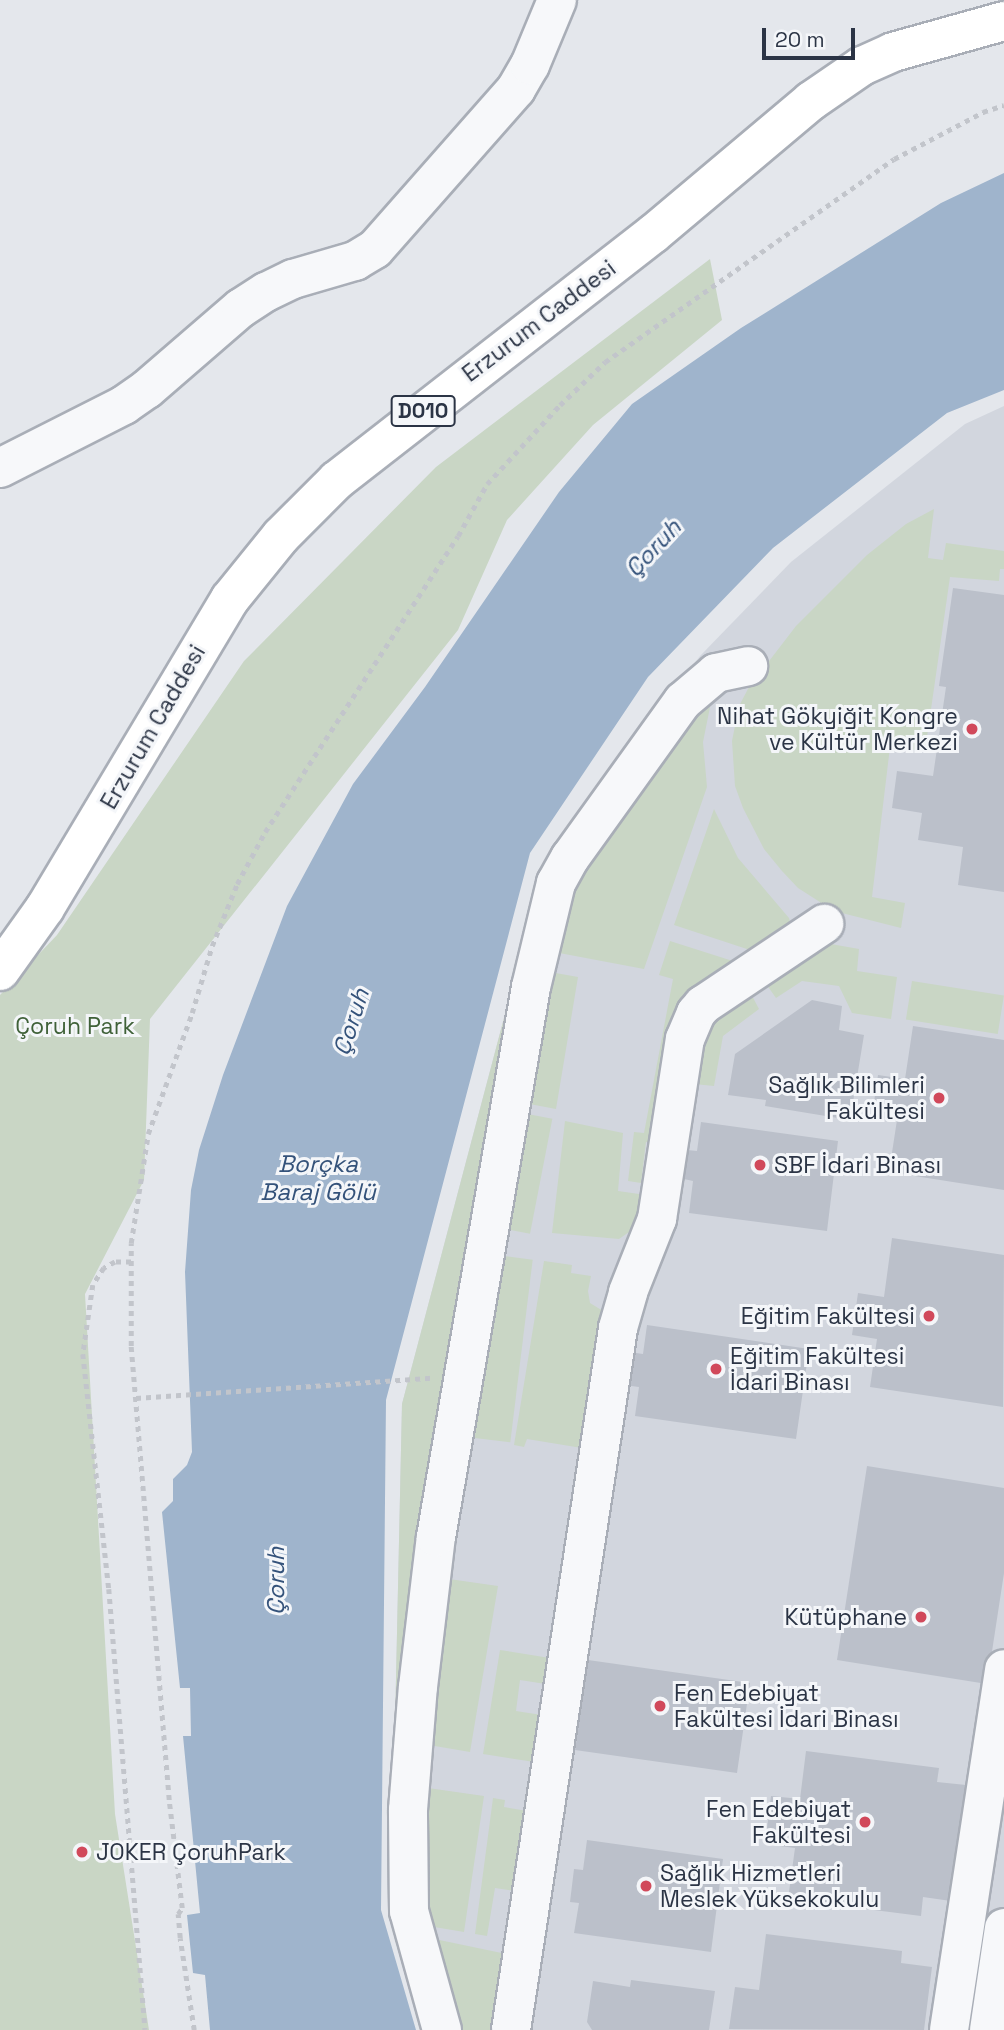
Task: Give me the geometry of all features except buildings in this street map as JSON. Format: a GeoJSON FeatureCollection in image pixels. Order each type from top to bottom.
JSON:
{"type":"FeatureCollection","features":[{"type":"Feature","properties":{"kind":"main road","name":"Erzurum Caddesi"},"geometry":{"type":"LineString","coordinates":[[0,971],[45,908],[230,599],[281,536],[337,480],[653,234],[811,101],[862,66],[893,52],[1004,21]]}},
{"type":"Feature","properties":{"kind":"street"},"geometry":{"type":"LineString","coordinates":[[0,468],[124,405],[147,389],[241,308],[266,292],[293,279],[355,261],[375,249],[516,89],[530,65],[557,0]]}},
{"type":"Feature","properties":{"kind":"street"},"geometry":{"type":"LineString","coordinates":[[442,2030],[409,1911],[408,1810],[418,1687],[436,1537],[531,987],[556,883],[569,858],[690,693],[716,673],[748,666]]}},
{"type":"Feature","properties":{"kind":"street"},"geometry":{"type":"LineString","coordinates":[[511,2030],[618,1328],[625,1301],[657,1219],[685,1039],[696,1013],[704,1005],[824,924]]}},
{"type":"Feature","properties":{"kind":"street"},"geometry":{"type":"LineString","coordinates":[[949,2030],[1004,1669]]}},
{"type":"Feature","properties":{"kind":"street"},"geometry":{"type":"LineString","coordinates":[[989,2030],[1004,1928]]}},
{"type":"Feature","properties":{"kind":"path"},"geometry":{"type":"LineString","coordinates":[[194,2030],[180,1938],[178,1914],[182,1908],[169,1800],[135,1398],[131,1346],[131,1243],[148,1134],[192,1013],[212,946],[237,884],[265,831],[458,536],[487,484],[561,405],[605,362],[626,346],[894,159],[983,112],[1004,105]]}},
{"type":"Feature","properties":{"kind":"path"},"geometry":{"type":"LineString","coordinates":[[131,1262],[115,1262],[104,1268],[93,1285],[83,1354],[108,1588],[145,2030]]}},
{"type":"Feature","properties":{"kind":"path"},"geometry":{"type":"LineString","coordinates":[[135,1398],[408,1378]]}},
{"type":"Feature","properties":{"kind":"shaded area"},"geometry":{"type":"Polygon","coordinates":[[[1004,406],[1004,2030],[429,2030],[396,1909],[395,1725],[402,1404],[533,908],[640,733],[700,656],[791,562],[965,424],[1004,406]]]}},
{"type":"Feature","properties":{"kind":"green space","name":"Çoruh Park"},"geometry":{"type":"Polygon","coordinates":[[[710,259],[722,320],[593,425],[507,520],[458,630],[150,1019],[144,1180],[85,1294],[115,1814],[149,2030],[0,2030],[0,995],[57,935],[244,661],[436,467],[710,259]]]}},
{"type":"Feature","properties":{"kind":"green space"},"geometry":{"type":"Polygon","coordinates":[[[934,509],[928,558],[943,560],[946,543],[1004,551],[1004,569],[1000,569],[999,581],[950,577],[925,751],[890,747],[872,897],[905,903],[901,928],[834,911],[798,888],[782,871],[764,849],[743,808],[735,786],[732,741],[739,706],[749,687],[796,626],[867,555],[906,524],[934,509]]]}},
{"type":"Feature","properties":{"kind":"green space"},"geometry":{"type":"Polygon","coordinates":[[[712,697],[703,742],[707,787],[644,969],[554,952],[580,870],[668,739],[712,697]]]}},
{"type":"Feature","properties":{"kind":"green space"},"geometry":{"type":"Polygon","coordinates":[[[714,809],[738,858],[789,918],[791,925],[756,952],[674,925],[714,809]]]}},
{"type":"Feature","properties":{"kind":"green space"},"geometry":{"type":"Polygon","coordinates":[[[670,941],[739,963],[655,1143],[646,1142],[641,1183],[628,1181],[634,1132],[644,1133],[673,979],[659,975],[670,941]]]}},
{"type":"Feature","properties":{"kind":"green space"},"geometry":{"type":"Polygon","coordinates":[[[825,943],[859,949],[857,971],[897,977],[891,1019],[852,1013],[839,986],[802,981],[776,998],[764,981],[825,943]]]}},
{"type":"Feature","properties":{"kind":"green space"},"geometry":{"type":"Polygon","coordinates":[[[550,972],[578,977],[556,1109],[519,1102],[550,972]]]}},
{"type":"Feature","properties":{"kind":"green space"},"geometry":{"type":"Polygon","coordinates":[[[912,981],[1004,996],[998,1034],[906,1020],[912,981]]]}},
{"type":"Feature","properties":{"kind":"green space"},"geometry":{"type":"Polygon","coordinates":[[[513,984],[450,1378],[395,1725],[402,1404],[513,984]]]}},
{"type":"Feature","properties":{"kind":"green space"},"geometry":{"type":"Polygon","coordinates":[[[749,990],[759,1009],[723,1036],[714,1086],[694,1084],[705,1027],[749,990]]]}},
{"type":"Feature","properties":{"kind":"green space"},"geometry":{"type":"Polygon","coordinates":[[[517,1112],[552,1119],[530,1234],[495,1227],[517,1112]]]}},
{"type":"Feature","properties":{"kind":"green space"},"geometry":{"type":"Polygon","coordinates":[[[565,1121],[623,1133],[618,1191],[646,1195],[642,1223],[619,1239],[552,1233],[565,1121]]]}},
{"type":"Feature","properties":{"kind":"green space"},"geometry":{"type":"Polygon","coordinates":[[[495,1255],[533,1260],[510,1442],[473,1438],[495,1255]]]}},
{"type":"Feature","properties":{"kind":"green space"},"geometry":{"type":"Polygon","coordinates":[[[544,1261],[572,1265],[571,1273],[591,1276],[588,1291],[590,1303],[608,1314],[588,1449],[527,1439],[524,1447],[514,1445],[544,1261]]]}},
{"type":"Feature","properties":{"kind":"green space"},"geometry":{"type":"Polygon","coordinates":[[[442,1578],[498,1586],[470,1752],[423,1744],[442,1578]]]}},
{"type":"Feature","properties":{"kind":"green space"},"geometry":{"type":"Polygon","coordinates":[[[500,1650],[556,1659],[552,1685],[520,1680],[516,1711],[548,1716],[541,1763],[483,1754],[500,1650]]]}},
{"type":"Feature","properties":{"kind":"green space"},"geometry":{"type":"Polygon","coordinates":[[[421,1787],[484,1796],[464,1932],[422,1925],[421,1787]]]}},
{"type":"Feature","properties":{"kind":"green space"},"geometry":{"type":"Polygon","coordinates":[[[493,1798],[505,1800],[504,1807],[533,1812],[521,1892],[495,1888],[487,1936],[475,1934],[493,1798]]]}},
{"type":"Feature","properties":{"kind":"green space"},"geometry":{"type":"Polygon","coordinates":[[[425,1937],[511,1955],[500,2030],[451,2030],[425,1937]]]}},
{"type":"Feature","properties":{"kind":"water","name":"Borçka Baraj Gölü"},"geometry":{"type":"Polygon","coordinates":[[[1004,173],[1004,390],[947,413],[773,548],[648,677],[530,853],[386,1400],[381,1910],[416,2030],[210,2030],[205,1975],[193,1973],[187,1915],[200,1913],[183,1736],[191,1736],[190,1688],[180,1688],[162,1512],[173,1501],[173,1479],[187,1465],[192,1452],[185,1272],[191,1190],[199,1150],[223,1075],[287,906],[353,784],[425,687],[559,492],[632,404],[741,328],[941,203],[1004,173]]]}},
{"type":"Feature","properties":{"kind":"place","name":"Nihat Gökyiğit Kongre ve Kültür Merkezi"},"geometry":{"type":"Point","coordinates":[972,729]}},
{"type":"Feature","properties":{"kind":"place","name":"Sağlık Bilimleri Fakültesi"},"geometry":{"type":"Point","coordinates":[939,1098]}},
{"type":"Feature","properties":{"kind":"place","name":"SBF İdari Binası"},"geometry":{"type":"Point","coordinates":[760,1165]}},
{"type":"Feature","properties":{"kind":"place","name":"Eğitim Fakültesi"},"geometry":{"type":"Point","coordinates":[929,1316]}},
{"type":"Feature","properties":{"kind":"place","name":"Eğitim Fakültesi İdari Binası"},"geometry":{"type":"Point","coordinates":[716,1369]}},
{"type":"Feature","properties":{"kind":"place","name":"Kütüphane"},"geometry":{"type":"Point","coordinates":[921,1617]}},
{"type":"Feature","properties":{"kind":"place","name":"Fen Edebiyat Fakültesi İdari Binası"},"geometry":{"type":"Point","coordinates":[660,1706]}},
{"type":"Feature","properties":{"kind":"place","name":"Fen Edebiyat Fakültesi"},"geometry":{"type":"Point","coordinates":[865,1822]}},
{"type":"Feature","properties":{"kind":"place","name":"JOKER ÇoruhPark"},"geometry":{"type":"Point","coordinates":[82,1852]}},
{"type":"Feature","properties":{"kind":"place","name":"Sağlık Hizmetleri Meslek Yüksekokulu"},"geometry":{"type":"Point","coordinates":[646,1886]}},
{"type":"Feature","properties":{"kind":"water label","name":"Çoruh"},"geometry":{"type":"Point","coordinates":[653,548]}},
{"type":"Feature","properties":{"kind":"water label","name":"Çoruh"},"geometry":{"type":"Point","coordinates":[351,1022]}},
{"type":"Feature","properties":{"kind":"water label","name":"Çoruh"},"geometry":{"type":"Point","coordinates":[276,1581]}}]}
